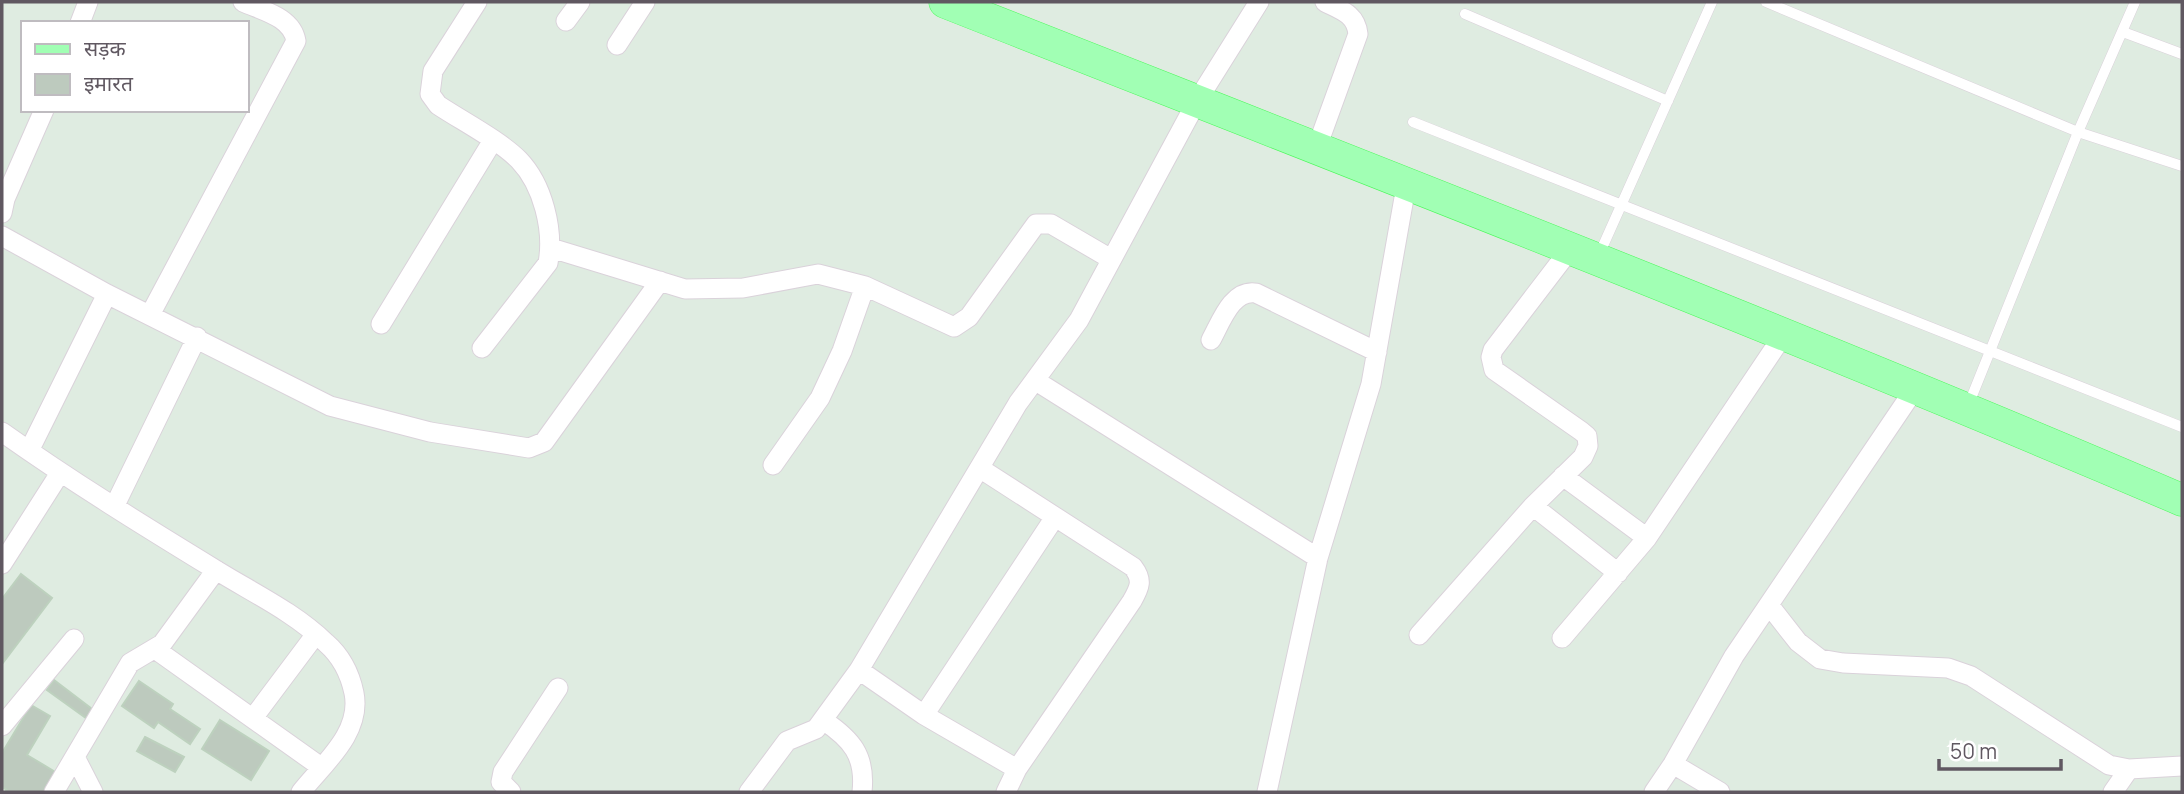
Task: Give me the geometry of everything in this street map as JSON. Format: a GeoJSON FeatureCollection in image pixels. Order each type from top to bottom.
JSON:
{"type":"FeatureCollection","features":[{"type":"Feature","properties":{"kind":"main road"},"geometry":{"type":"LineString","coordinates":[[945,2],[1407,181],[1916,387],[2182,500]]}},
{"type":"Feature","properties":{"kind":"street"},"geometry":{"type":"LineString","coordinates":[[81,21],[88,2]]}},
{"type":"Feature","properties":{"kind":"street"},"geometry":{"type":"LineString","coordinates":[[151,313],[296,41],[294,30],[284,20],[243,2]]}},
{"type":"Feature","properties":{"kind":"street"},"geometry":{"type":"LineString","coordinates":[[477,2],[433,71],[430,94],[438,105],[519,160],[536,185],[550,229],[551,248],[548,263],[482,348]]}},
{"type":"Feature","properties":{"kind":"street"},"geometry":{"type":"LineString","coordinates":[[566,21],[580,2]]}},
{"type":"Feature","properties":{"kind":"street"},"geometry":{"type":"LineString","coordinates":[[617,46],[645,2]]}},
{"type":"Feature","properties":{"kind":"street"},"geometry":{"type":"LineString","coordinates":[[749,792],[787,741],[808,734],[823,720],[859,670],[1018,403],[1079,320],[1197,101],[1259,2]]}},
{"type":"Feature","properties":{"kind":"street"},"geometry":{"type":"LineString","coordinates":[[1317,147],[1358,34],[1357,23],[1351,15],[1325,2]]}},
{"type":"Feature","properties":{"kind":"street"},"geometry":{"type":"LineString","coordinates":[[2,213],[5,199],[43,112]]}},
{"type":"Feature","properties":{"kind":"street"},"geometry":{"type":"LineString","coordinates":[[381,324],[492,142]]}},
{"type":"Feature","properties":{"kind":"street"},"geometry":{"type":"LineString","coordinates":[[1267,792],[1318,558],[1371,384],[1407,181]]}},
{"type":"Feature","properties":{"kind":"street"},"geometry":{"type":"LineString","coordinates":[[2,224],[2,238],[330,407],[430,432],[535,447],[544,442],[660,281]]}},
{"type":"Feature","properties":{"kind":"street"},"geometry":{"type":"LineString","coordinates":[[551,248],[685,289],[711,291],[818,274],[864,286],[954,327],[969,317],[1036,225],[1051,224],[1111,259]]}},
{"type":"Feature","properties":{"kind":"street"},"geometry":{"type":"LineString","coordinates":[[1419,635],[1533,506],[1583,457],[1588,446],[1587,436],[1494,370],[1491,357],[1493,350],[1585,253]]}},
{"type":"Feature","properties":{"kind":"street"},"geometry":{"type":"LineString","coordinates":[[773,465],[820,398],[842,351],[864,286]]}},
{"type":"Feature","properties":{"kind":"street"},"geometry":{"type":"LineString","coordinates":[[1211,340],[1237,296],[1247,291],[1256,292],[1377,352]]}},
{"type":"Feature","properties":{"kind":"street"},"geometry":{"type":"LineString","coordinates":[[29,451],[107,294]]}},
{"type":"Feature","properties":{"kind":"street"},"geometry":{"type":"LineString","coordinates":[[1562,638],[1647,538],[1784,334]]}},
{"type":"Feature","properties":{"kind":"street"},"geometry":{"type":"LineString","coordinates":[[115,505],[197,337]]}},
{"type":"Feature","properties":{"kind":"street"},"geometry":{"type":"LineString","coordinates":[[1036,380],[1318,558]]}},
{"type":"Feature","properties":{"kind":"street"},"geometry":{"type":"LineString","coordinates":[[1654,792],[1674,765],[1734,656],[1916,387]]}},
{"type":"Feature","properties":{"kind":"street"},"geometry":{"type":"LineString","coordinates":[[2,432],[60,473],[285,610],[316,634],[340,659],[354,694],[354,715],[348,732],[301,792]]}},
{"type":"Feature","properties":{"kind":"street"},"geometry":{"type":"LineString","coordinates":[[981,469],[1132,567],[1140,576],[1140,588],[1017,769],[1006,792]]}},
{"type":"Feature","properties":{"kind":"street"},"geometry":{"type":"LineString","coordinates":[[2,564],[60,473]]}},
{"type":"Feature","properties":{"kind":"street"},"geometry":{"type":"LineString","coordinates":[[1563,476],[1647,538]]}},
{"type":"Feature","properties":{"kind":"street"},"geometry":{"type":"LineString","coordinates":[[1533,506],[1618,573]]}},
{"type":"Feature","properties":{"kind":"street"},"geometry":{"type":"LineString","coordinates":[[923,715],[1055,517]]}},
{"type":"Feature","properties":{"kind":"street"},"geometry":{"type":"LineString","coordinates":[[54,792],[130,663],[167,639],[216,570]]}},
{"type":"Feature","properties":{"kind":"street"},"geometry":{"type":"LineString","coordinates":[[1769,605],[1798,642],[1820,659],[1843,663],[1948,668],[1971,676],[2109,765],[2129,769],[2182,766]]}},
{"type":"Feature","properties":{"kind":"street"},"geometry":{"type":"LineString","coordinates":[[253,718],[316,634]]}},
{"type":"Feature","properties":{"kind":"street"},"geometry":{"type":"LineString","coordinates":[[2,726],[74,639]]}},
{"type":"Feature","properties":{"kind":"street"},"geometry":{"type":"LineString","coordinates":[[155,649],[321,767]]}},
{"type":"Feature","properties":{"kind":"street"},"geometry":{"type":"LineString","coordinates":[[859,670],[923,715],[1017,769]]}},
{"type":"Feature","properties":{"kind":"street"},"geometry":{"type":"LineString","coordinates":[[512,792],[501,782],[503,772],[558,688]]}},
{"type":"Feature","properties":{"kind":"street"},"geometry":{"type":"LineString","coordinates":[[823,720],[849,738],[855,747],[862,792]]}},
{"type":"Feature","properties":{"kind":"street"},"geometry":{"type":"LineString","coordinates":[[75,757],[93,792]]}},
{"type":"Feature","properties":{"kind":"street"},"geometry":{"type":"LineString","coordinates":[[1674,765],[1720,792]]}},
{"type":"Feature","properties":{"kind":"street"},"geometry":{"type":"LineString","coordinates":[[2113,792],[2129,769]]}},
{"type":"Feature","properties":{"kind":"lane"},"geometry":{"type":"LineString","coordinates":[[1585,253],[1622,204],[1712,2]]}},
{"type":"Feature","properties":{"kind":"lane"},"geometry":{"type":"LineString","coordinates":[[1766,2],[2078,132],[2182,166]]}},
{"type":"Feature","properties":{"kind":"lane"},"geometry":{"type":"LineString","coordinates":[[1967,408],[2078,132],[2135,2]]}},
{"type":"Feature","properties":{"kind":"lane"},"geometry":{"type":"LineString","coordinates":[[1465,14],[1668,100]]}},
{"type":"Feature","properties":{"kind":"lane"},"geometry":{"type":"LineString","coordinates":[[2123,32],[2182,54]]}},
{"type":"Feature","properties":{"kind":"lane"},"geometry":{"type":"LineString","coordinates":[[1413,122],[2182,427]]}},
{"type":"Feature","properties":{"kind":"building"},"geometry":{"type":"Polygon","coordinates":[[[21,574],[52,598],[2,664],[2,599],[21,574]]]}},
{"type":"Feature","properties":{"kind":"building"},"geometry":{"type":"Polygon","coordinates":[[[54,680],[92,709],[86,718],[47,690],[54,680]]]}},
{"type":"Feature","properties":{"kind":"building"},"geometry":{"type":"Polygon","coordinates":[[[139,681],[173,704],[170,709],[200,729],[190,744],[158,722],[154,728],[122,706],[139,681]]]}},
{"type":"Feature","properties":{"kind":"building"},"geometry":{"type":"Polygon","coordinates":[[[31,705],[50,716],[27,755],[57,773],[46,792],[5,792],[7,790],[2,787],[2,753],[31,705]]]}},
{"type":"Feature","properties":{"kind":"building"},"geometry":{"type":"Polygon","coordinates":[[[220,720],[269,751],[251,780],[202,749],[220,720]]]}},
{"type":"Feature","properties":{"kind":"building"},"geometry":{"type":"Polygon","coordinates":[[[145,737],[184,757],[175,772],[137,751],[145,737]]]}}]}
